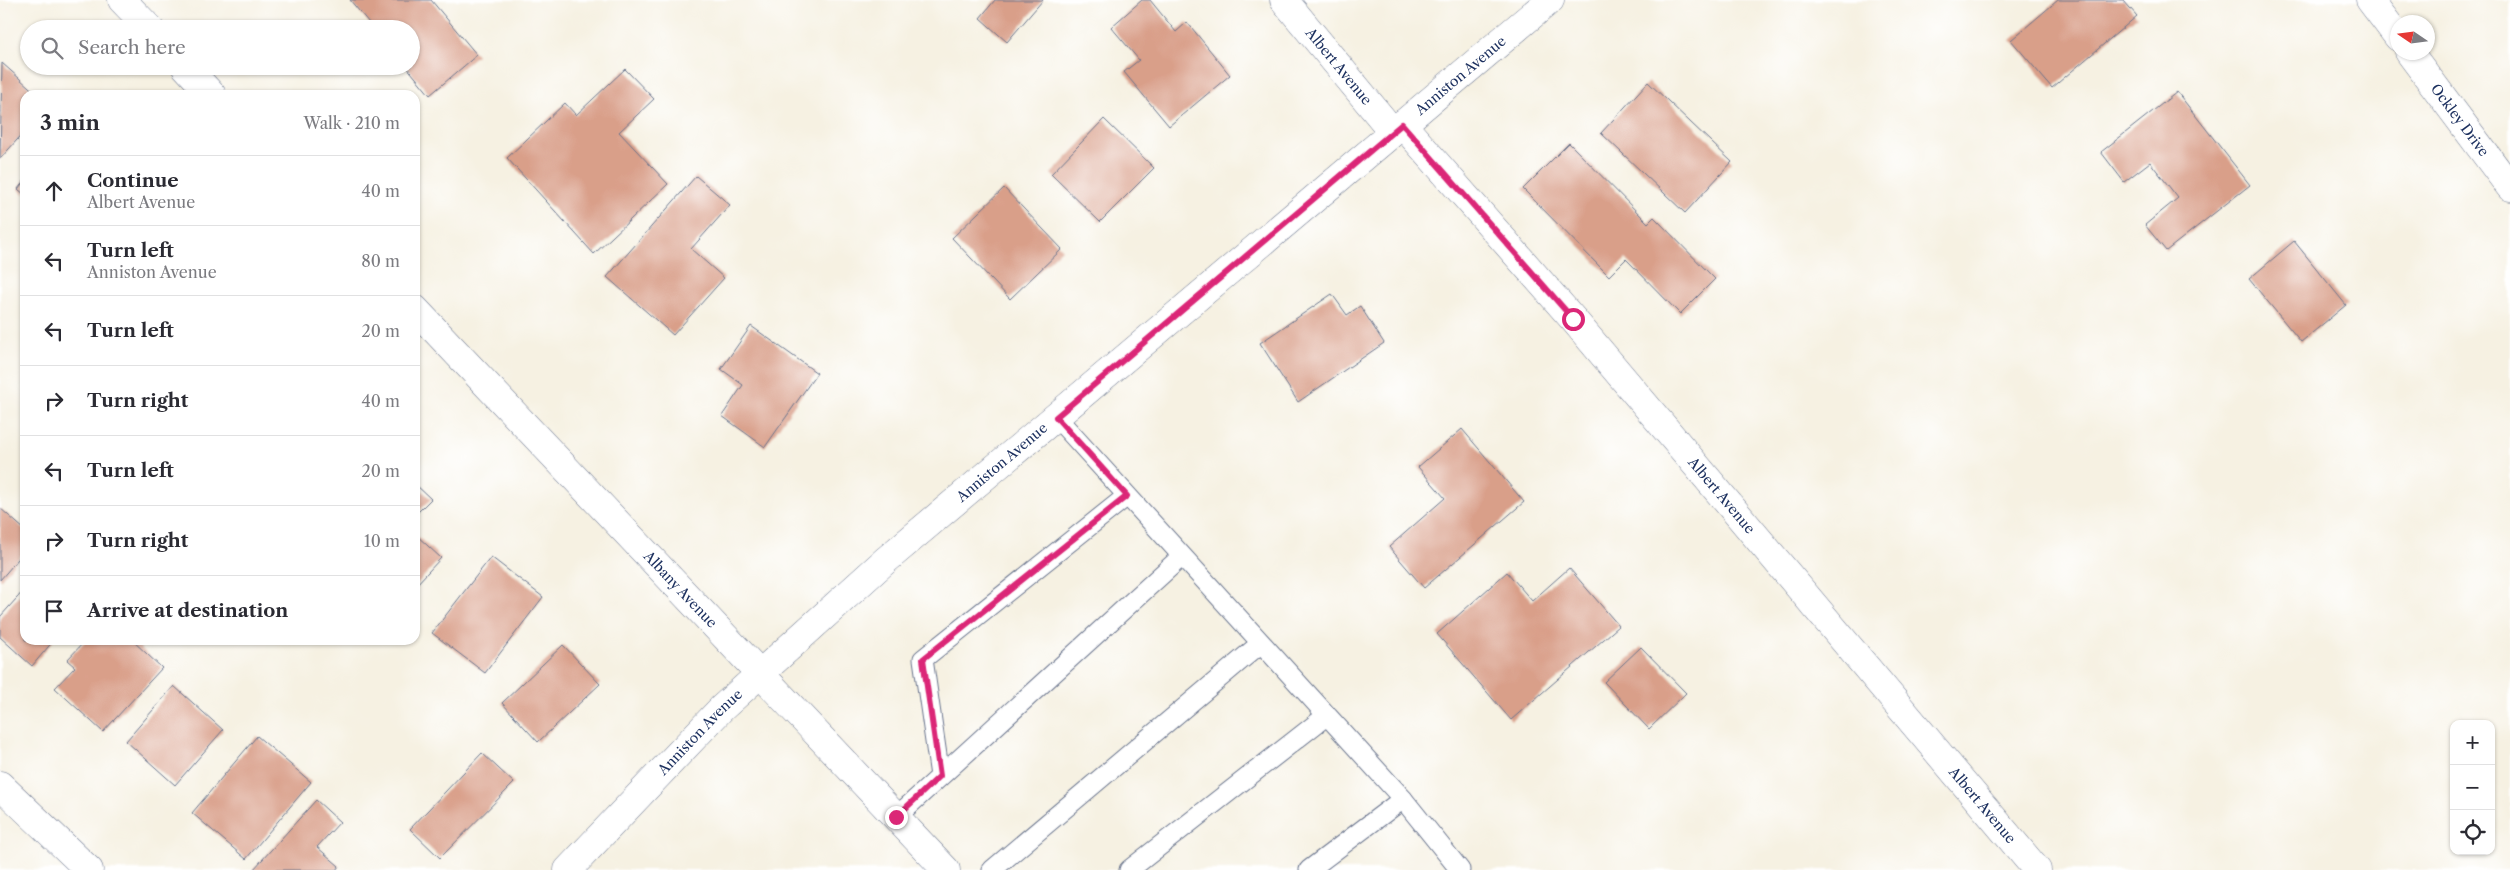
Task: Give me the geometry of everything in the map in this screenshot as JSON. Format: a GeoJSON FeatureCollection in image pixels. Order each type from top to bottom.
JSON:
{"type":"FeatureCollection","features":[{"type":"Feature","properties":{"kind":"street"},"geometry":{"type":"LineString","coordinates":[[122,0],[141,20]]}},
{"type":"Feature","properties":{"kind":"street","name":"Albert Avenue"},"geometry":{"type":"LineString","coordinates":[[1284,0],[1573,319],[2037,870]]}},
{"type":"Feature","properties":{"kind":"street","name":"Anniston Avenue"},"geometry":{"type":"LineString","coordinates":[[568,870],[721,709],[886,560],[1550,0]]}},
{"type":"Feature","properties":{"kind":"street"},"geometry":{"type":"LineString","coordinates":[[2370,0],[2390,26]]}},
{"type":"Feature","properties":{"kind":"street","name":"Ockley Drive"},"geometry":{"type":"LineString","coordinates":[[2415,60],[2510,187]]}},
{"type":"Feature","properties":{"kind":"street"},"geometry":{"type":"LineString","coordinates":[[193,75],[207,90]]}},
{"type":"Feature","properties":{"kind":"street","name":"Albany Avenue"},"geometry":{"type":"LineString","coordinates":[[420,314],[946,870]]}},
{"type":"Feature","properties":{"kind":"street"},"geometry":{"type":"LineString","coordinates":[[0,786],[89,870]]}},
{"type":"Feature","properties":{"kind":"lane"},"geometry":{"type":"LineString","coordinates":[[1056,417],[1260,644],[1403,799],[1460,870]]}},
{"type":"Feature","properties":{"kind":"lane"},"geometry":{"type":"LineString","coordinates":[[940,776],[923,659],[1127,496]]}},
{"type":"Feature","properties":{"kind":"lane"},"geometry":{"type":"LineString","coordinates":[[896,817],[1182,557]]}},
{"type":"Feature","properties":{"kind":"lane"},"geometry":{"type":"LineString","coordinates":[[992,870],[1260,644]]}},
{"type":"Feature","properties":{"kind":"lane"},"geometry":{"type":"LineString","coordinates":[[1129,870],[1326,716]]}},
{"type":"Feature","properties":{"kind":"lane"},"geometry":{"type":"LineString","coordinates":[[1309,870],[1403,799]]}},
{"type":"Feature","properties":{"kind":"building"},"geometry":{"type":"Polygon","coordinates":[[[350,0],[431,0],[477,55],[430,95],[413,75],[420,75],[420,20],[367,20],[350,0]]]}},
{"type":"Feature","properties":{"kind":"building"},"geometry":{"type":"Polygon","coordinates":[[[995,0],[1043,0],[1007,42],[980,18],[995,0]]]}},
{"type":"Feature","properties":{"kind":"building"},"geometry":{"type":"Polygon","coordinates":[[[1142,0],[1150,0],[1176,32],[1187,22],[1230,75],[1169,126],[1124,72],[1139,60],[1111,27],[1142,0]]]}},
{"type":"Feature","properties":{"kind":"building"},"geometry":{"type":"Polygon","coordinates":[[[2058,0],[2123,0],[2137,16],[2052,88],[2011,40],[2058,0]]]}},
{"type":"Feature","properties":{"kind":"building"},"geometry":{"type":"Polygon","coordinates":[[[2,63],[32,90],[20,90],[20,137],[0,159],[2,63]]]}},
{"type":"Feature","properties":{"kind":"building"},"geometry":{"type":"Polygon","coordinates":[[[625,69],[654,99],[619,132],[668,184],[594,254],[507,158],[565,103],[576,115],[625,69]]]}},
{"type":"Feature","properties":{"kind":"building"},"geometry":{"type":"Polygon","coordinates":[[[1648,82],[1732,162],[1685,213],[1601,133],[1648,82]]]}},
{"type":"Feature","properties":{"kind":"building"},"geometry":{"type":"Polygon","coordinates":[[[2177,92],[2250,185],[2166,251],[2145,225],[2178,198],[2150,162],[2124,182],[2101,152],[2177,92]]]}},
{"type":"Feature","properties":{"kind":"building"},"geometry":{"type":"Polygon","coordinates":[[[1104,119],[1154,168],[1100,222],[1051,174],[1104,119]]]}},
{"type":"Feature","properties":{"kind":"building"},"geometry":{"type":"Polygon","coordinates":[[[1569,143],[1648,223],[1654,217],[1715,279],[1680,314],[1626,259],[1609,276],[1523,189],[1569,143]]]}},
{"type":"Feature","properties":{"kind":"building"},"geometry":{"type":"Polygon","coordinates":[[[696,176],[730,205],[691,249],[724,278],[673,335],[607,277],[696,176]]]}},
{"type":"Feature","properties":{"kind":"building"},"geometry":{"type":"Polygon","coordinates":[[[1004,188],[1062,249],[1010,299],[952,238],[1004,188]]]}},
{"type":"Feature","properties":{"kind":"building"},"geometry":{"type":"Polygon","coordinates":[[[2294,241],[2346,305],[2301,342],[2249,279],[2294,241]]]}},
{"type":"Feature","properties":{"kind":"building"},"geometry":{"type":"Polygon","coordinates":[[[1332,294],[1347,315],[1360,306],[1384,343],[1298,402],[1260,343],[1332,294]]]}},
{"type":"Feature","properties":{"kind":"building"},"geometry":{"type":"Polygon","coordinates":[[[751,326],[817,373],[765,447],[722,416],[743,385],[721,369],[751,326]]]}},
{"type":"Feature","properties":{"kind":"building"},"geometry":{"type":"Polygon","coordinates":[[[1462,429],[1524,502],[1424,588],[1389,547],[1445,498],[1418,467],[1462,429]]]}},
{"type":"Feature","properties":{"kind":"building"},"geometry":{"type":"Polygon","coordinates":[[[420,489],[431,499],[420,510],[420,489]]]}},
{"type":"Feature","properties":{"kind":"building"},"geometry":{"type":"Polygon","coordinates":[[[0,508],[20,526],[20,557],[0,580],[0,508]]]}},
{"type":"Feature","properties":{"kind":"building"},"geometry":{"type":"Polygon","coordinates":[[[420,539],[441,558],[420,581],[420,539]]]}},
{"type":"Feature","properties":{"kind":"building"},"geometry":{"type":"Polygon","coordinates":[[[491,557],[543,597],[485,673],[432,633],[491,557]]]}},
{"type":"Feature","properties":{"kind":"building"},"geometry":{"type":"Polygon","coordinates":[[[1569,568],[1619,626],[1511,720],[1437,634],[1507,572],[1532,601],[1569,568]]]}},
{"type":"Feature","properties":{"kind":"building"},"geometry":{"type":"Polygon","coordinates":[[[20,595],[20,645],[50,645],[32,666],[0,637],[0,617],[20,595]]]}},
{"type":"Feature","properties":{"kind":"building"},"geometry":{"type":"Polygon","coordinates":[[[81,645],[137,645],[162,668],[103,732],[55,688],[75,667],[67,660],[81,645]]]}},
{"type":"Feature","properties":{"kind":"building"},"geometry":{"type":"Polygon","coordinates":[[[563,645],[600,684],[538,742],[502,703],[563,645]]]}},
{"type":"Feature","properties":{"kind":"building"},"geometry":{"type":"Polygon","coordinates":[[[1641,647],[1686,693],[1649,729],[1604,682],[1641,647]]]}},
{"type":"Feature","properties":{"kind":"building"},"geometry":{"type":"Polygon","coordinates":[[[174,686],[223,730],[175,785],[126,741],[174,686]]]}},
{"type":"Feature","properties":{"kind":"building"},"geometry":{"type":"Polygon","coordinates":[[[257,736],[311,782],[246,859],[192,813],[257,736]]]}},
{"type":"Feature","properties":{"kind":"building"},"geometry":{"type":"Polygon","coordinates":[[[482,753],[514,783],[440,858],[410,829],[482,753]]]}},
{"type":"Feature","properties":{"kind":"building"},"geometry":{"type":"Polygon","coordinates":[[[316,800],[340,822],[317,847],[339,866],[336,870],[253,870],[316,800]]]}},
{"type":"Feature","properties":{"kind":"route"},"geometry":{"type":"LineString","coordinates":[[896,817],[940,776],[923,659],[1127,496],[1056,417],[1402,124],[1573,319]]}}]}
